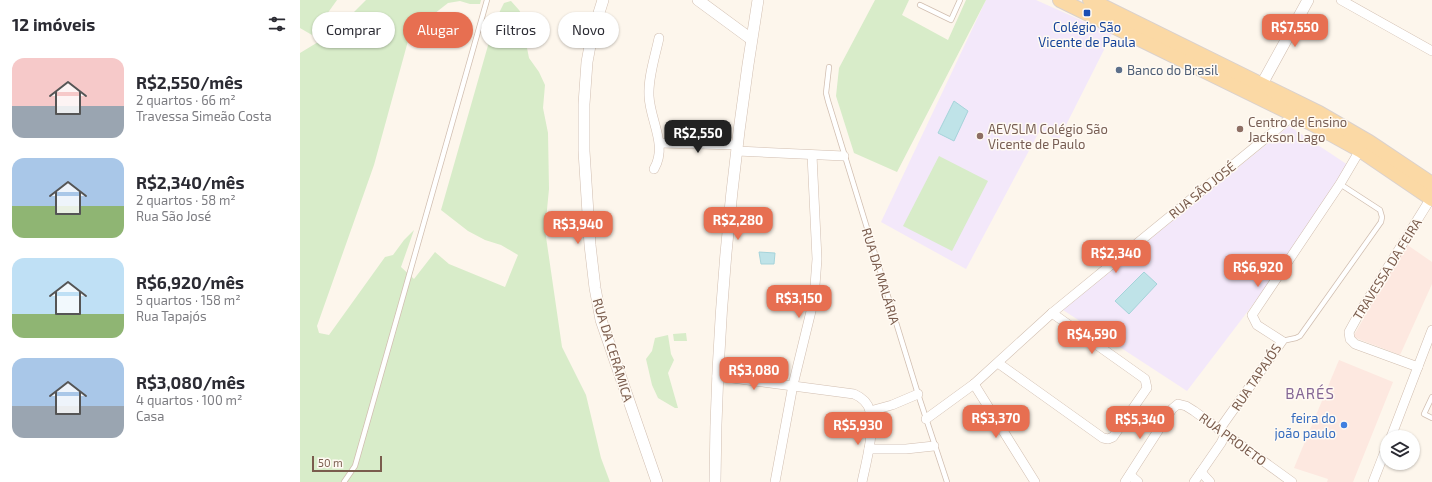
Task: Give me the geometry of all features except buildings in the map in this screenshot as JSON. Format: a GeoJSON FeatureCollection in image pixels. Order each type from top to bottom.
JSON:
{"type":"FeatureCollection","features":[{"type":"Feature","properties":{"kind":"main road"},"geometry":{"type":"LineString","coordinates":[[1060,0],[1294,115],[1360,150],[1432,194]]}},
{"type":"Feature","properties":{"kind":"main road"},"geometry":{"type":"LineString","coordinates":[[1093,1],[1319,113],[1369,142],[1432,194]]}},
{"type":"Feature","properties":{"kind":"street","name":"RUA DA CERÂMICA"},"geometry":{"type":"LineString","coordinates":[[603,0],[592,35],[587,62],[584,104],[584,151],[590,245],[595,288],[601,320],[658,482]]}},
{"type":"Feature","properties":{"kind":"street"},"geometry":{"type":"LineString","coordinates":[[698,0],[751,39]]}},
{"type":"Feature","properties":{"kind":"street"},"geometry":{"type":"LineString","coordinates":[[715,482],[717,376],[728,222],[751,39],[758,0]]}},
{"type":"Feature","properties":{"kind":"street"},"geometry":{"type":"LineString","coordinates":[[1262,84],[1308,0]]}},
{"type":"Feature","properties":{"kind":"street"},"geometry":{"type":"LineString","coordinates":[[1341,0],[1432,51]]}},
{"type":"Feature","properties":{"kind":"street"},"geometry":{"type":"LineString","coordinates":[[654,169],[658,162],[660,143],[649,97],[650,82],[659,38]]}},
{"type":"Feature","properties":{"kind":"street","name":"RUA SÃO JOSÉ"},"geometry":{"type":"LineString","coordinates":[[926,419],[974,384],[1052,313],[1294,115]]}},
{"type":"Feature","properties":{"kind":"street"},"geometry":{"type":"LineString","coordinates":[[660,143],[812,155],[844,156]]}},
{"type":"Feature","properties":{"kind":"street","name":"RUA TAPAJÓS"},"geometry":{"type":"LineString","coordinates":[[1194,482],[1221,443],[1222,433],[1282,341],[1257,325],[1252,314],[1340,184],[1360,150]]}},
{"type":"Feature","properties":{"kind":"street"},"geometry":{"type":"LineString","coordinates":[[775,482],[793,385],[814,299],[817,259],[812,155]]}},
{"type":"Feature","properties":{"kind":"street","name":"TRAVESSA DA FEIRA"},"geometry":{"type":"LineString","coordinates":[[1418,367],[1355,344],[1350,339],[1349,332],[1432,194]]}},
{"type":"Feature","properties":{"kind":"street"},"geometry":{"type":"LineString","coordinates":[[998,363],[1103,438],[1108,439],[1113,437],[1147,388],[1145,379],[1052,313]]}},
{"type":"Feature","properties":{"kind":"street"},"geometry":{"type":"LineString","coordinates":[[1394,430],[1432,330]]}},
{"type":"Feature","properties":{"kind":"street"},"geometry":{"type":"LineString","coordinates":[[717,376],[793,385],[854,394],[860,397],[870,411],[871,424],[869,449],[862,482]]}},
{"type":"Feature","properties":{"kind":"street"},"geometry":{"type":"LineString","coordinates":[[974,384],[1035,482]]}},
{"type":"Feature","properties":{"kind":"street"},"geometry":{"type":"LineString","coordinates":[[870,411],[892,405],[918,394]]}},
{"type":"Feature","properties":{"kind":"street","name":"RUA PROJETO"},"geometry":{"type":"LineString","coordinates":[[1127,479],[1172,409],[1178,404],[1186,406],[1292,482]]}},
{"type":"Feature","properties":{"kind":"street"},"geometry":{"type":"LineString","coordinates":[[869,449],[906,449],[934,446]]}},
{"type":"Feature","properties":{"kind":"street"},"geometry":{"type":"LineString","coordinates":[[1373,482],[1380,464]]}},
{"type":"Feature","properties":{"kind":"street"},"geometry":{"type":"LineString","coordinates":[[1201,472],[1210,482]]}},
{"type":"Feature","properties":{"kind":"street"},"geometry":{"type":"LineString","coordinates":[[1127,479],[1138,482]]}},
{"type":"Feature","properties":{"kind":"lane"},"geometry":{"type":"LineString","coordinates":[[344,482],[355,466],[487,0]]}},
{"type":"Feature","properties":{"kind":"lane"},"geometry":{"type":"LineString","coordinates":[[920,5],[950,20],[960,0]]}},
{"type":"Feature","properties":{"kind":"lane","name":"RUA DA MALÁRIA"},"geometry":{"type":"LineString","coordinates":[[829,67],[826,93],[844,156],[934,446],[947,482]]}},
{"type":"Feature","properties":{"kind":"lane"},"geometry":{"type":"LineString","coordinates":[[1282,341],[1300,336],[1381,222],[1382,217],[1380,210],[1340,184]]}},
{"type":"Feature","properties":{"kind":"lane"},"geometry":{"type":"LineString","coordinates":[[1432,397],[1424,414],[1432,418]]}},
{"type":"Feature","properties":{"kind":"shaded area","name":"AEVSLM Colégio São Vicente de Paulo"},"geometry":{"type":"Polygon","coordinates":[[[986,0],[1036,0],[1112,34],[1058,141],[1040,130],[966,269],[881,222],[986,0]]]}},
{"type":"Feature","properties":{"kind":"shaded area"},"geometry":{"type":"Polygon","coordinates":[[[1289,126],[1348,165],[1290,256],[1187,391],[1063,310],[1289,126]]]}},
{"type":"Feature","properties":{"kind":"shaded area"},"geometry":{"type":"Polygon","coordinates":[[[1406,244],[1432,262],[1432,284],[1400,355],[1353,337],[1406,244]]]}},
{"type":"Feature","properties":{"kind":"shaded area","name":"feira do joão paulo"},"geometry":{"type":"Polygon","coordinates":[[[1339,360],[1393,382],[1353,482],[1327,482],[1328,479],[1294,468],[1339,360]]]}},
{"type":"Feature","properties":{"kind":"green space"},"geometry":{"type":"Polygon","coordinates":[[[300,0],[337,0],[328,12],[312,12],[312,35],[300,28],[300,0]]]}},
{"type":"Feature","properties":{"kind":"green space"},"geometry":{"type":"Polygon","coordinates":[[[366,0],[481,0],[480,4],[470,4],[460,1],[448,3],[437,12],[403,12],[403,48],[406,48],[374,165],[317,326],[319,333],[329,335],[385,257],[393,255],[404,240],[414,230],[401,267],[414,279],[435,252],[449,264],[505,287],[518,255],[501,245],[485,240],[468,231],[441,210],[487,48],[527,48],[529,58],[539,72],[545,85],[543,108],[548,133],[549,189],[545,230],[562,347],[586,395],[601,458],[610,482],[300,482],[300,53],[312,46],[312,48],[395,48],[395,12],[354,12],[366,0]]]}},
{"type":"Feature","properties":{"kind":"green space"},"geometry":{"type":"Polygon","coordinates":[[[875,0],[909,0],[902,15],[948,40],[966,0],[986,0],[897,172],[854,153],[836,96],[839,68],[875,0]]]}},
{"type":"Feature","properties":{"kind":"green space"},"geometry":{"type":"Polygon","coordinates":[[[511,1],[520,12],[500,12],[504,3],[511,1]]]}},
{"type":"Feature","properties":{"kind":"green space"},"geometry":{"type":"Polygon","coordinates":[[[939,156],[988,181],[952,251],[903,226],[939,156]]]}},
{"type":"Feature","properties":{"kind":"green space"},"geometry":{"type":"Polygon","coordinates":[[[686,333],[687,341],[674,341],[673,334],[686,333]]]}},
{"type":"Feature","properties":{"kind":"green space"},"geometry":{"type":"Polygon","coordinates":[[[668,335],[671,354],[674,360],[668,373],[678,408],[675,408],[658,398],[652,385],[646,359],[652,351],[655,338],[668,335]]]}},
{"type":"Feature","properties":{"kind":"water"},"geometry":{"type":"Polygon","coordinates":[[[954,101],[968,111],[954,141],[938,133],[954,101]]]}},
{"type":"Feature","properties":{"kind":"water"},"geometry":{"type":"Polygon","coordinates":[[[759,252],[775,253],[774,264],[761,264],[759,252]]]}},
{"type":"Feature","properties":{"kind":"water"},"geometry":{"type":"Polygon","coordinates":[[[1144,272],[1157,284],[1129,314],[1115,301],[1144,272]]]}},
{"type":"Feature","properties":{"kind":"place","name":"Colégio São Vicente de Paula"},"geometry":{"type":"Point","coordinates":[1087,13]}},
{"type":"Feature","properties":{"kind":"place","name":"Banco do Brasil"},"geometry":{"type":"Point","coordinates":[1119,70]}},
{"type":"Feature","properties":{"kind":"place","name":"Centro de Ensino Jackson Lago"},"geometry":{"type":"Point","coordinates":[1240,129]}},
{"type":"Feature","properties":{"kind":"place","name":"AEVSLM Colégio São Vicente de Paulo"},"geometry":{"type":"Point","coordinates":[980,136]}},
{"type":"Feature","properties":{"kind":"place","name":"feira do joão paulo"},"geometry":{"type":"Point","coordinates":[1344,425]}},
{"type":"Feature","properties":{"kind":"district","name":"BARÉS"},"geometry":{"type":"Point","coordinates":[1310,393]}}]}
